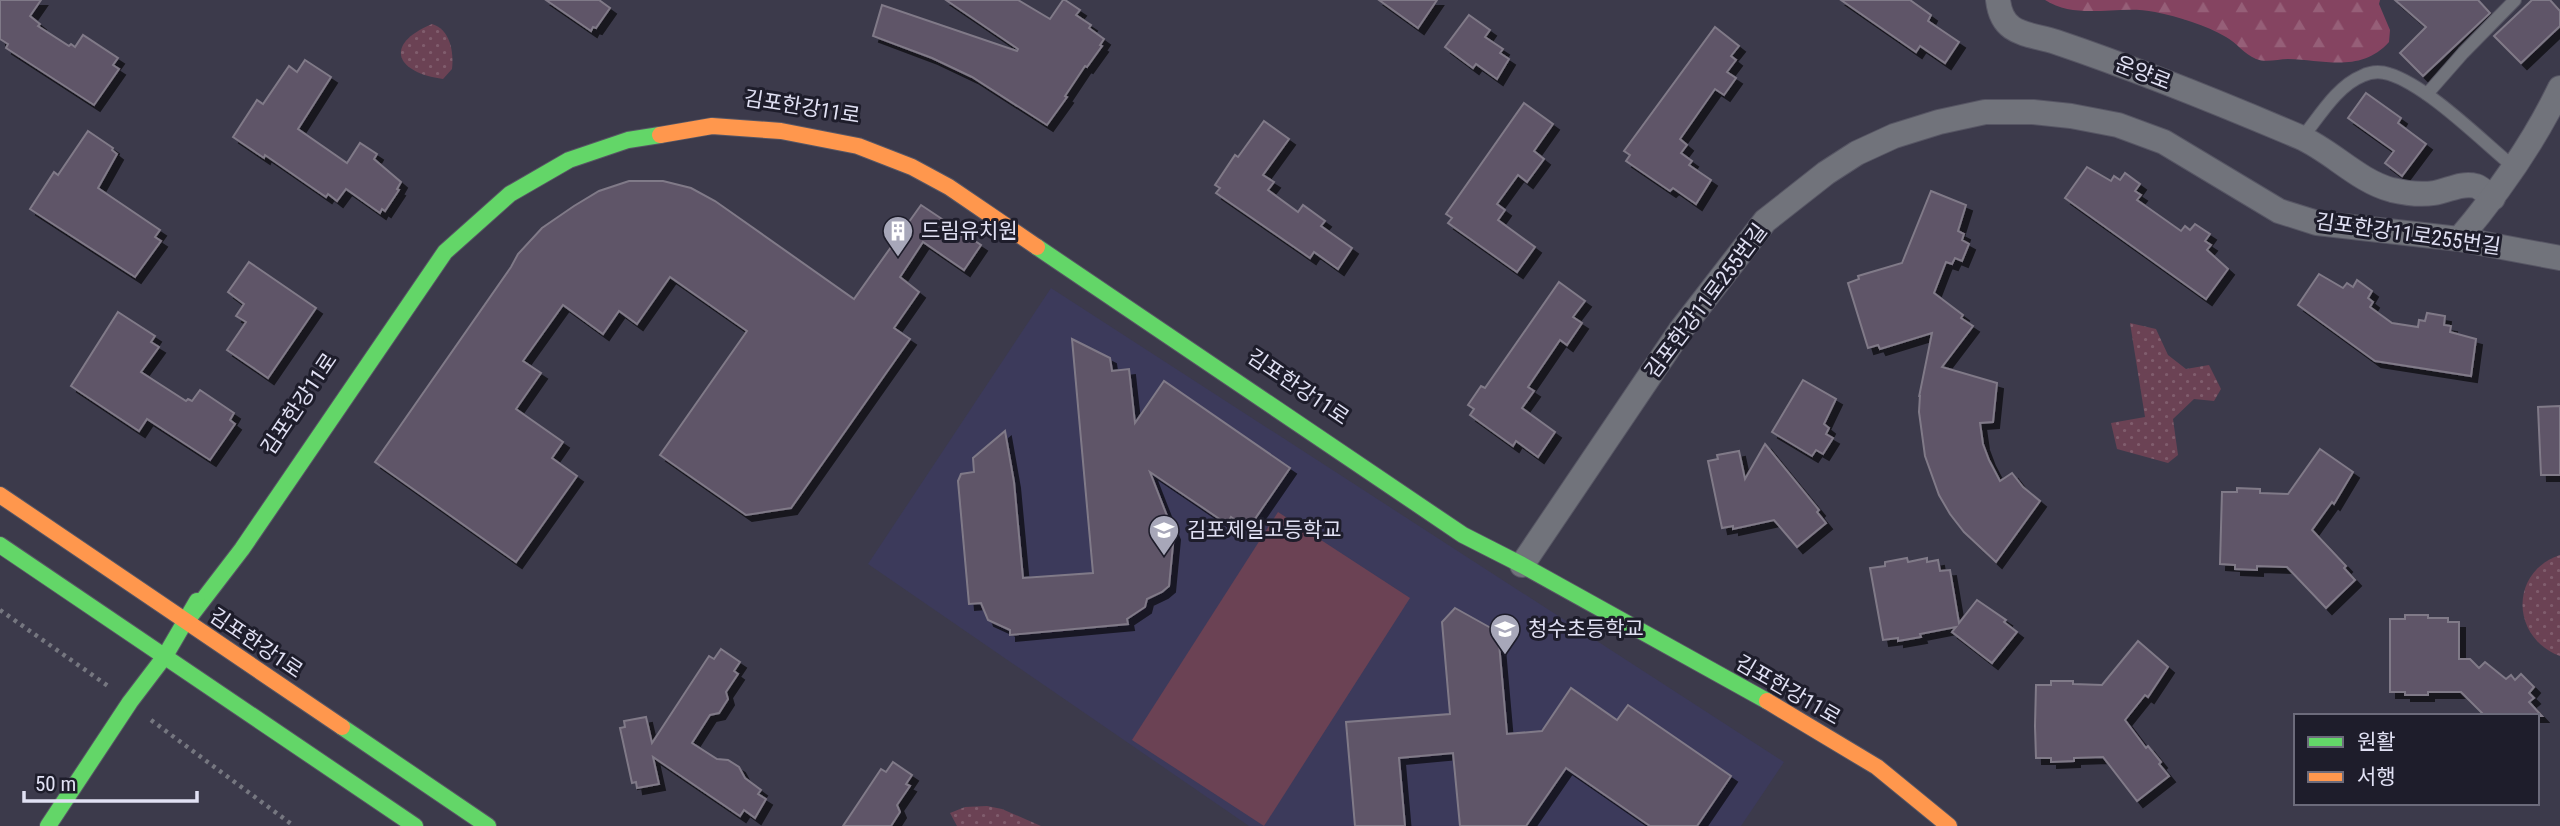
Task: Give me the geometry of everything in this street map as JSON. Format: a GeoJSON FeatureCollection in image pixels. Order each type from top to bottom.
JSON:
{"type":"FeatureCollection","features":[{"type":"Feature","properties":{"kind":"street","name":"운양로"},"geometry":{"type":"LineString","coordinates":[[1998,0],[1999,11],[2006,24],[2017,32],[2112,61],[2302,138],[2391,190],[2435,193],[2458,186],[2477,186],[2493,198]]}},
{"type":"Feature","properties":{"kind":"street"},"geometry":{"type":"LineString","coordinates":[[2459,239],[2554,115],[2560,88]]}},
{"type":"Feature","properties":{"kind":"street","name":"김포한강11로255번길"},"geometry":{"type":"LineString","coordinates":[[1522,565],[1679,331],[1765,221],[1826,173],[1857,153],[1894,136],[1939,122],[1985,112],[2033,112],[2118,125],[2164,142],[2279,211],[2317,223],[2459,239],[2560,258]]}},
{"type":"Feature","properties":{"kind":"street","name":"김포한강11로"},"geometry":{"type":"LineString","coordinates":[[48,826],[130,702],[242,549],[445,252],[510,194],[569,160],[628,140],[712,126],[781,131],[858,146],[912,167],[949,187],[1463,536],[1522,565],[1794,716],[1877,767],[1949,826]]}},
{"type":"Feature","properties":{"kind":"street","name":"김포한강1로"},"geometry":{"type":"LineString","coordinates":[[0,495],[488,826]]}},
{"type":"Feature","properties":{"kind":"street"},"geometry":{"type":"LineString","coordinates":[[0,545],[415,826]]}},
{"type":"Feature","properties":{"kind":"lane"},"geometry":{"type":"LineString","coordinates":[[2427,94],[2515,0]]}},
{"type":"Feature","properties":{"kind":"lane"},"geometry":{"type":"LineString","coordinates":[[2302,138],[2345,86],[2374,72],[2388,74],[2427,94],[2515,168]]}},
{"type":"Feature","properties":{"kind":"shaded area"},"geometry":{"type":"Polygon","coordinates":[[[432,24],[443,31],[450,42],[452,69],[443,79],[415,71],[402,57],[401,49],[406,41],[432,24]]]}},
{"type":"Feature","properties":{"kind":"shaded area","name":"김포제일고등학교"},"geometry":{"type":"Polygon","coordinates":[[[1051,288],[1784,762],[1741,826],[1249,826],[868,564],[1051,288]]]}},
{"type":"Feature","properties":{"kind":"shaded area"},"geometry":{"type":"Polygon","coordinates":[[[2130,323],[2156,329],[2168,355],[2186,369],[2209,365],[2221,389],[2214,401],[2194,399],[2173,419],[2178,455],[2168,463],[2117,449],[2111,423],[2145,417],[2130,323]]]}},
{"type":"Feature","properties":{"kind":"shaded area"},"geometry":{"type":"Polygon","coordinates":[[[1278,512],[1410,598],[1264,826],[1132,740],[1278,512]]]}},
{"type":"Feature","properties":{"kind":"shaded area"},"geometry":{"type":"Polygon","coordinates":[[[2560,555],[2560,656],[2544,647],[2532,635],[2525,621],[2522,605],[2532,575],[2543,563],[2560,555]]]}},
{"type":"Feature","properties":{"kind":"shaded area"},"geometry":{"type":"Polygon","coordinates":[[[987,806],[1002,809],[1041,826],[957,826],[950,813],[965,807],[987,806]]]}},
{"type":"Feature","properties":{"kind":"green space"},"geometry":{"type":"Polygon","coordinates":[[[2045,0],[2380,0],[2379,4],[2390,30],[2389,42],[2367,58],[2354,61],[2264,61],[2252,57],[2218,33],[2173,16],[2141,10],[2071,10],[2045,0]]]}},
{"type":"Feature","properties":{"kind":"building"},"geometry":{"type":"Polygon","coordinates":[[[0,0],[41,0],[30,16],[40,24],[38,26],[69,46],[71,44],[75,47],[83,35],[118,58],[113,65],[119,69],[94,105],[6,48],[8,44],[0,39],[0,0]]]}},
{"type":"Feature","properties":{"kind":"building"},"geometry":{"type":"Polygon","coordinates":[[[546,0],[599,0],[610,8],[591,31],[546,0]]]}},
{"type":"Feature","properties":{"kind":"building"},"geometry":{"type":"Polygon","coordinates":[[[946,0],[1018,0],[1050,19],[1065,0],[1080,10],[1076,15],[1091,25],[1089,28],[1104,39],[1100,45],[1102,46],[1087,67],[1085,66],[1047,125],[972,77],[932,58],[873,36],[882,5],[1017,51],[1018,49],[946,0]]]}},
{"type":"Feature","properties":{"kind":"building"},"geometry":{"type":"Polygon","coordinates":[[[1379,0],[1437,0],[1418,28],[1379,0]]]}},
{"type":"Feature","properties":{"kind":"building"},"geometry":{"type":"Polygon","coordinates":[[[1841,0],[1910,0],[1931,15],[1928,21],[1959,42],[1945,63],[1920,46],[1916,52],[1841,0]]]}},
{"type":"Feature","properties":{"kind":"building"},"geometry":{"type":"Polygon","coordinates":[[[2395,0],[2478,0],[2490,13],[2423,76],[2400,53],[2426,27],[2395,0]]]}},
{"type":"Feature","properties":{"kind":"building"},"geometry":{"type":"Polygon","coordinates":[[[2532,0],[2550,0],[2560,11],[2560,26],[2521,63],[2494,36],[2532,0]]]}},
{"type":"Feature","properties":{"kind":"building"},"geometry":{"type":"Polygon","coordinates":[[[1469,15],[1490,30],[1485,37],[1503,49],[1500,53],[1509,59],[1497,79],[1476,64],[1473,68],[1445,47],[1469,15]]]}},
{"type":"Feature","properties":{"kind":"building"},"geometry":{"type":"Polygon","coordinates":[[[1715,27],[1739,46],[1731,56],[1736,60],[1727,72],[1736,78],[1724,95],[1715,89],[1680,139],[1687,145],[1681,153],[1692,161],[1689,165],[1711,180],[1696,204],[1673,188],[1670,191],[1626,161],[1630,155],[1624,151],[1715,27]]]}},
{"type":"Feature","properties":{"kind":"building"},"geometry":{"type":"Polygon","coordinates":[[[305,60],[331,77],[298,129],[347,163],[360,143],[377,154],[374,159],[401,182],[397,189],[399,190],[385,211],[382,209],[380,213],[346,189],[337,201],[328,194],[326,197],[265,155],[264,158],[233,137],[257,100],[263,104],[289,66],[297,72],[305,60]]]}},
{"type":"Feature","properties":{"kind":"building"},"geometry":{"type":"Polygon","coordinates":[[[2366,93],[2401,118],[2398,123],[2426,144],[2402,176],[2385,163],[2394,151],[2348,118],[2366,93]]]}},
{"type":"Feature","properties":{"kind":"building"},"geometry":{"type":"Polygon","coordinates":[[[1524,103],[1553,124],[1534,151],[1544,159],[1527,182],[1518,175],[1497,204],[1505,210],[1498,220],[1535,247],[1517,272],[1448,223],[1452,218],[1446,214],[1524,103]]]}},
{"type":"Feature","properties":{"kind":"building"},"geometry":{"type":"Polygon","coordinates":[[[1264,121],[1289,139],[1263,175],[1274,182],[1268,190],[1298,212],[1303,205],[1325,221],[1321,226],[1352,248],[1338,269],[1314,252],[1310,258],[1216,193],[1220,188],[1215,185],[1235,155],[1238,157],[1264,121]]]}},
{"type":"Feature","properties":{"kind":"building"},"geometry":{"type":"Polygon","coordinates":[[[88,131],[113,148],[117,154],[98,188],[160,230],[155,237],[161,241],[135,277],[30,209],[54,172],[58,175],[88,131]]]}},
{"type":"Feature","properties":{"kind":"building"},"geometry":{"type":"Polygon","coordinates":[[[2087,167],[2111,181],[2114,176],[2120,180],[2125,173],[2140,184],[2135,191],[2141,195],[2137,200],[2181,231],[2185,226],[2190,230],[2195,224],[2210,234],[2205,241],[2211,245],[2207,250],[2228,269],[2206,299],[2065,198],[2087,167]]]}},
{"type":"Feature","properties":{"kind":"building"},"geometry":{"type":"Polygon","coordinates":[[[629,181],[663,181],[691,188],[715,201],[854,299],[921,205],[981,245],[964,270],[923,242],[900,277],[919,292],[894,328],[910,339],[791,508],[746,515],[660,455],[747,331],[670,277],[637,324],[619,311],[603,334],[563,305],[523,361],[541,373],[516,409],[563,442],[552,458],[577,476],[516,562],[375,462],[518,254],[542,228],[574,206],[599,191],[629,181]]]}},
{"type":"Feature","properties":{"kind":"building"},"geometry":{"type":"Polygon","coordinates":[[[1931,191],[1966,205],[1958,231],[1964,234],[1962,240],[1969,244],[1962,261],[1955,258],[1952,264],[1946,262],[1934,293],[1973,326],[1942,367],[1997,383],[1993,422],[1980,423],[1983,444],[2000,481],[2012,473],[2023,487],[2040,501],[1996,562],[1964,532],[1950,514],[1939,495],[1925,456],[1919,412],[1920,395],[1919,397],[1932,333],[1880,349],[1878,345],[1868,348],[1848,283],[1859,279],[1858,276],[1902,263],[1931,191]]]}},
{"type":"Feature","properties":{"kind":"building"},"geometry":{"type":"Polygon","coordinates":[[[249,262],[316,308],[268,378],[227,350],[246,322],[236,316],[244,304],[228,292],[249,262]]]}},
{"type":"Feature","properties":{"kind":"building"},"geometry":{"type":"Polygon","coordinates":[[[2319,274],[2343,288],[2347,283],[2353,287],[2357,280],[2372,291],[2368,298],[2373,302],[2370,307],[2392,323],[2418,327],[2419,320],[2425,321],[2427,313],[2445,316],[2444,325],[2451,326],[2450,332],[2476,339],[2471,376],[2375,361],[2298,305],[2319,274]]]}},
{"type":"Feature","properties":{"kind":"building"},"geometry":{"type":"Polygon","coordinates":[[[1559,282],[1585,301],[1573,317],[1582,323],[1567,345],[1560,340],[1528,387],[1534,391],[1522,408],[1555,432],[1538,457],[1516,441],[1513,446],[1470,415],[1474,409],[1468,405],[1481,386],[1485,388],[1559,282]]]}},
{"type":"Feature","properties":{"kind":"building"},"geometry":{"type":"Polygon","coordinates":[[[118,312],[155,336],[151,342],[159,347],[141,372],[186,401],[192,401],[200,390],[234,413],[230,420],[235,424],[210,460],[147,419],[139,431],[71,386],[118,312]]]}},
{"type":"Feature","properties":{"kind":"building"},"geometry":{"type":"Polygon","coordinates":[[[1072,339],[1110,358],[1112,371],[1129,369],[1135,423],[1164,381],[1290,468],[1248,529],[1231,517],[1227,524],[1150,472],[1174,534],[1169,586],[1147,599],[1145,607],[1127,619],[1128,624],[1010,635],[1010,630],[988,620],[981,603],[969,604],[958,481],[961,474],[974,472],[973,458],[1005,431],[1014,482],[1023,578],[1093,573],[1072,339]]]}},
{"type":"Feature","properties":{"kind":"building"},"geometry":{"type":"Polygon","coordinates":[[[1803,380],[1836,399],[1824,424],[1829,428],[1826,434],[1833,438],[1823,454],[1816,450],[1812,456],[1772,432],[1803,380]]]}},
{"type":"Feature","properties":{"kind":"building"},"geometry":{"type":"Polygon","coordinates":[[[2560,406],[2560,475],[2541,475],[2538,407],[2560,406]]]}},
{"type":"Feature","properties":{"kind":"building"},"geometry":{"type":"Polygon","coordinates":[[[1765,444],[1819,510],[1817,512],[1826,523],[1797,547],[1774,520],[1733,529],[1733,526],[1722,528],[1708,461],[1718,459],[1717,455],[1739,451],[1745,479],[1765,444]]]}},
{"type":"Feature","properties":{"kind":"building"},"geometry":{"type":"Polygon","coordinates":[[[2320,449],[2353,472],[2334,504],[2332,502],[2312,530],[2346,566],[2344,568],[2355,580],[2326,608],[2287,567],[2257,566],[2257,570],[2235,569],[2235,565],[2220,564],[2222,492],[2237,492],[2237,488],[2260,489],[2260,493],[2288,494],[2320,449]]]}},
{"type":"Feature","properties":{"kind":"building"},"geometry":{"type":"Polygon","coordinates":[[[1907,558],[1908,562],[1927,558],[1927,562],[1938,560],[1940,571],[1950,570],[1959,623],[1977,600],[2006,620],[2004,622],[2017,632],[1992,663],[1952,632],[1956,627],[1920,634],[1921,637],[1898,641],[1898,638],[1883,640],[1870,568],[1907,558]]]}},
{"type":"Feature","properties":{"kind":"building"},"geometry":{"type":"Polygon","coordinates":[[[1455,608],[1498,632],[1507,734],[1542,731],[1571,688],[1617,720],[1628,705],[1731,776],[1697,826],[1650,826],[1566,768],[1526,826],[1460,826],[1453,753],[1399,758],[1405,826],[1355,826],[1346,722],[1450,714],[1442,622],[1455,608]]]}},
{"type":"Feature","properties":{"kind":"building"},"geometry":{"type":"Polygon","coordinates":[[[2405,615],[2428,615],[2428,618],[2448,618],[2448,622],[2459,622],[2459,659],[2470,659],[2479,668],[2485,662],[2506,679],[2511,675],[2515,680],[2521,674],[2534,687],[2529,693],[2534,698],[2529,702],[2542,716],[2483,714],[2461,692],[2405,695],[2405,692],[2390,692],[2390,619],[2405,619],[2405,615]]]}},
{"type":"Feature","properties":{"kind":"building"},"geometry":{"type":"Polygon","coordinates":[[[2138,641],[2168,667],[2148,697],[2145,695],[2125,720],[2146,748],[2148,746],[2161,762],[2159,764],[2169,776],[2137,801],[2103,757],[2051,762],[2051,758],[2036,758],[2035,726],[2036,685],[2051,685],[2051,681],[2073,681],[2073,684],[2102,685],[2138,641]]]}},
{"type":"Feature","properties":{"kind":"building"},"geometry":{"type":"Polygon","coordinates":[[[721,649],[740,662],[734,671],[738,674],[726,692],[728,699],[719,713],[710,715],[692,743],[717,759],[728,760],[739,767],[745,778],[761,790],[758,794],[766,799],[755,818],[744,810],[740,816],[653,757],[659,784],[637,788],[636,782],[632,783],[620,728],[625,727],[624,721],[646,717],[652,743],[709,656],[714,659],[721,649]]]}},
{"type":"Feature","properties":{"kind":"building"},"geometry":{"type":"Polygon","coordinates":[[[893,762],[912,775],[906,784],[910,786],[897,805],[900,812],[891,826],[843,826],[881,769],[886,772],[893,762]]]}},
{"type":"Feature","properties":{"kind":"traffic: fast"},"geometry":{"type":"LineString","coordinates":[[186,622],[242,549],[445,252],[510,194],[569,160],[628,140],[660,135]]}},
{"type":"Feature","properties":{"kind":"traffic: fast"},"geometry":{"type":"LineString","coordinates":[[1037,247],[1463,535],[1767,701]]}},
{"type":"Feature","properties":{"kind":"traffic: fast"},"geometry":{"type":"LineString","coordinates":[[0,545],[415,826]]}},
{"type":"Feature","properties":{"kind":"traffic: fast"},"geometry":{"type":"LineString","coordinates":[[48,826],[130,702],[165,656],[197,601]]}},
{"type":"Feature","properties":{"kind":"traffic: fast"},"geometry":{"type":"LineString","coordinates":[[342,727],[488,826]]}},
{"type":"Feature","properties":{"kind":"traffic: slow"},"geometry":{"type":"LineString","coordinates":[[660,135],[712,126],[781,131],[858,146],[912,167],[949,187],[1037,247]]}},
{"type":"Feature","properties":{"kind":"traffic: slow"},"geometry":{"type":"LineString","coordinates":[[0,495],[342,727]]}},
{"type":"Feature","properties":{"kind":"traffic: slow"},"geometry":{"type":"LineString","coordinates":[[1767,701],[1877,767],[1949,826]]}},
{"type":"Feature","properties":{"kind":"place","name":"드림유치원"},"geometry":{"type":"Point","coordinates":[898,258]}},
{"type":"Feature","properties":{"kind":"place","name":"김포제일고등학교"},"geometry":{"type":"Point","coordinates":[1164,557]}},
{"type":"Feature","properties":{"kind":"place","name":"청수초등학교"},"geometry":{"type":"Point","coordinates":[1505,656]}}]}
